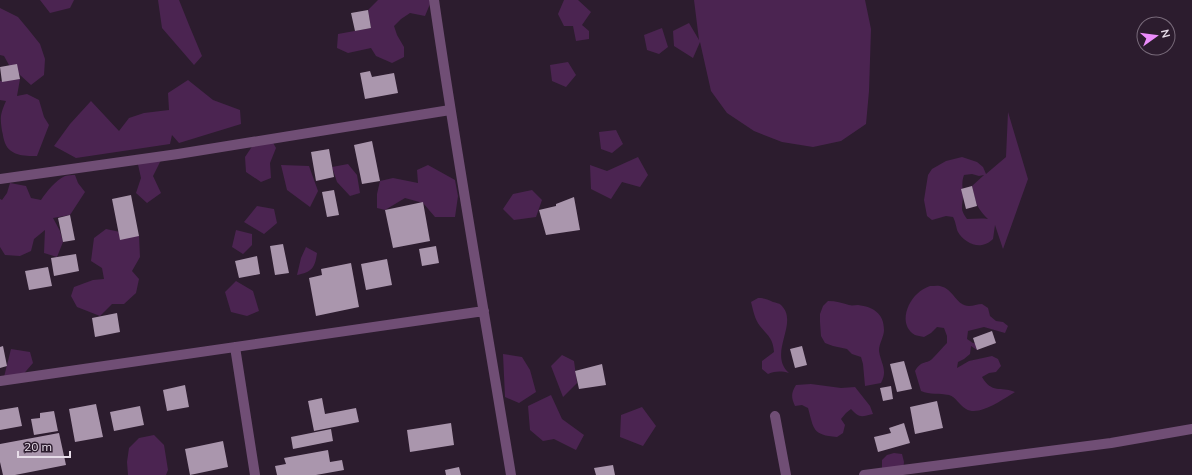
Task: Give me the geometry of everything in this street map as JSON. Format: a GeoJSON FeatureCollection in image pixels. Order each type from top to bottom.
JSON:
{"type":"FeatureCollection","features":[{"type":"Feature","properties":{"kind":"street"},"geometry":{"type":"LineString","coordinates":[[434,0],[450,110],[511,475]]}},
{"type":"Feature","properties":{"kind":"street"},"geometry":{"type":"LineString","coordinates":[[0,179],[178,154],[450,110]]}},
{"type":"Feature","properties":{"kind":"street"},"geometry":{"type":"LineString","coordinates":[[0,381],[484,311]]}},
{"type":"Feature","properties":{"kind":"street"},"geometry":{"type":"LineString","coordinates":[[234,347],[255,475]]}},
{"type":"Feature","properties":{"kind":"street"},"geometry":{"type":"LineString","coordinates":[[775,416],[786,475]]}},
{"type":"Feature","properties":{"kind":"street"},"geometry":{"type":"LineString","coordinates":[[864,475],[1111,443],[1192,428]]}},
{"type":"Feature","properties":{"kind":"shaded area"},"geometry":{"type":"Polygon","coordinates":[[[40,0],[74,0],[70,8],[50,13],[40,0]]]}},
{"type":"Feature","properties":{"kind":"shaded area"},"geometry":{"type":"Polygon","coordinates":[[[158,0],[179,0],[202,56],[194,65],[162,28],[158,0]]]}},
{"type":"Feature","properties":{"kind":"shaded area"},"geometry":{"type":"Polygon","coordinates":[[[378,0],[429,0],[430,4],[425,16],[410,13],[394,26],[404,47],[404,57],[392,63],[376,56],[371,48],[348,53],[337,48],[338,34],[371,28],[368,10],[378,0]]]}},
{"type":"Feature","properties":{"kind":"shaded area"},"geometry":{"type":"Polygon","coordinates":[[[564,0],[578,0],[591,12],[582,25],[589,31],[589,39],[576,41],[573,26],[564,26],[558,14],[564,0]]]}},
{"type":"Feature","properties":{"kind":"shaded area"},"geometry":{"type":"Polygon","coordinates":[[[694,0],[865,0],[871,29],[869,91],[866,124],[841,141],[813,147],[782,142],[754,131],[727,113],[711,91],[700,42],[693,58],[674,46],[673,31],[689,23],[699,40],[694,0]]]}},
{"type":"Feature","properties":{"kind":"shaded area"},"geometry":{"type":"Polygon","coordinates":[[[0,8],[18,17],[40,44],[45,59],[44,75],[31,85],[9,65],[4,56],[0,55],[0,8]]]}},
{"type":"Feature","properties":{"kind":"shaded area"},"geometry":{"type":"Polygon","coordinates":[[[662,28],[668,47],[659,54],[647,50],[644,35],[662,28]]]}},
{"type":"Feature","properties":{"kind":"shaded area"},"geometry":{"type":"Polygon","coordinates":[[[568,62],[576,75],[566,87],[552,81],[550,65],[568,62]]]}},
{"type":"Feature","properties":{"kind":"shaded area"},"geometry":{"type":"Polygon","coordinates":[[[20,79],[17,96],[27,94],[39,100],[44,117],[49,125],[37,156],[27,156],[13,152],[6,145],[3,138],[1,116],[6,101],[0,100],[0,81],[20,79]]]}},
{"type":"Feature","properties":{"kind":"shaded area"},"geometry":{"type":"Polygon","coordinates":[[[188,80],[213,100],[240,110],[241,124],[179,143],[172,135],[170,144],[76,158],[54,146],[70,124],[91,101],[119,131],[129,118],[144,113],[169,110],[168,93],[188,80]]]}},
{"type":"Feature","properties":{"kind":"shaded area"},"geometry":{"type":"Polygon","coordinates":[[[1008,112],[1028,179],[1003,249],[995,225],[993,239],[990,242],[975,245],[962,238],[957,230],[953,217],[946,216],[932,220],[927,216],[924,200],[928,175],[932,169],[946,161],[962,157],[977,162],[983,167],[986,174],[1006,157],[1008,112]],[[972,174],[964,175],[963,178],[962,208],[967,219],[988,219],[978,207],[972,186],[984,175],[979,176],[972,174]]]}},
{"type":"Feature","properties":{"kind":"shaded area"},"geometry":{"type":"Polygon","coordinates":[[[616,130],[623,144],[612,153],[601,149],[599,132],[616,130]]]}},
{"type":"Feature","properties":{"kind":"shaded area"},"geometry":{"type":"Polygon","coordinates":[[[271,139],[276,148],[270,163],[271,178],[261,182],[246,172],[245,157],[255,142],[271,139]]]}},
{"type":"Feature","properties":{"kind":"shaded area"},"geometry":{"type":"Polygon","coordinates":[[[163,156],[153,176],[161,193],[147,203],[136,193],[141,178],[137,160],[163,156]]]}},
{"type":"Feature","properties":{"kind":"shaded area"},"geometry":{"type":"Polygon","coordinates":[[[638,157],[648,175],[640,187],[622,182],[611,199],[591,189],[590,165],[607,171],[638,157]]]}},
{"type":"Feature","properties":{"kind":"shaded area"},"geometry":{"type":"Polygon","coordinates":[[[348,164],[357,175],[360,193],[350,196],[337,182],[332,167],[348,164]]]}},
{"type":"Feature","properties":{"kind":"shaded area"},"geometry":{"type":"Polygon","coordinates":[[[281,165],[309,166],[318,191],[310,207],[287,190],[281,165]]]}},
{"type":"Feature","properties":{"kind":"shaded area"},"geometry":{"type":"Polygon","coordinates":[[[428,165],[455,180],[458,196],[455,217],[435,217],[423,203],[405,198],[385,210],[377,208],[377,194],[380,181],[393,178],[418,183],[417,170],[428,165]]]}},
{"type":"Feature","properties":{"kind":"shaded area"},"geometry":{"type":"Polygon","coordinates":[[[75,175],[78,183],[85,192],[70,215],[53,218],[60,231],[63,242],[57,257],[44,253],[45,230],[34,239],[31,251],[20,256],[5,255],[0,247],[0,199],[2,200],[7,193],[10,183],[26,186],[31,198],[41,200],[58,181],[65,176],[75,175]]]}},
{"type":"Feature","properties":{"kind":"shaded area"},"geometry":{"type":"Polygon","coordinates":[[[532,190],[542,200],[536,217],[514,220],[503,209],[513,194],[532,190]]]}},
{"type":"Feature","properties":{"kind":"shaded area"},"geometry":{"type":"Polygon","coordinates":[[[257,206],[274,209],[277,223],[264,234],[244,222],[257,206]]]}},
{"type":"Feature","properties":{"kind":"shaded area"},"geometry":{"type":"Polygon","coordinates":[[[106,229],[139,236],[140,257],[132,271],[139,279],[136,293],[124,304],[112,304],[100,316],[77,307],[71,296],[74,287],[93,280],[104,279],[102,268],[91,261],[94,238],[106,229]]]}},
{"type":"Feature","properties":{"kind":"shaded area"},"geometry":{"type":"Polygon","coordinates":[[[236,230],[252,234],[252,245],[243,254],[232,247],[236,230]]]}},
{"type":"Feature","properties":{"kind":"shaded area"},"geometry":{"type":"Polygon","coordinates":[[[306,247],[317,253],[314,266],[309,271],[297,275],[301,258],[306,247]]]}},
{"type":"Feature","properties":{"kind":"shaded area"},"geometry":{"type":"Polygon","coordinates":[[[236,281],[253,291],[259,311],[247,316],[231,312],[225,292],[236,281]]]}},
{"type":"Feature","properties":{"kind":"shaded area"},"geometry":{"type":"Polygon","coordinates":[[[930,286],[940,286],[947,289],[961,304],[971,306],[982,304],[988,308],[990,316],[996,321],[1003,322],[1008,326],[1005,333],[984,327],[968,331],[967,339],[973,343],[981,344],[977,350],[971,346],[970,354],[958,362],[957,368],[969,361],[992,356],[998,359],[1001,366],[996,372],[989,373],[982,377],[989,386],[993,388],[1015,392],[998,403],[984,409],[971,411],[964,408],[949,395],[921,391],[915,371],[922,363],[931,360],[947,343],[947,336],[944,328],[937,327],[924,337],[915,335],[907,326],[906,315],[910,303],[913,298],[923,289],[930,286]]]}},
{"type":"Feature","properties":{"kind":"shaded area"},"geometry":{"type":"Polygon","coordinates":[[[758,298],[766,299],[781,305],[786,312],[786,329],[781,356],[783,365],[789,373],[774,372],[768,374],[762,369],[762,361],[774,352],[771,340],[758,324],[753,312],[751,302],[758,298]]]}},
{"type":"Feature","properties":{"kind":"shaded area"},"geometry":{"type":"Polygon","coordinates":[[[828,301],[868,307],[880,315],[884,330],[879,351],[884,371],[881,383],[865,386],[861,357],[852,354],[847,349],[825,343],[821,336],[820,314],[823,306],[828,301]]]}},
{"type":"Feature","properties":{"kind":"shaded area"},"geometry":{"type":"Polygon","coordinates":[[[11,349],[30,352],[33,363],[20,378],[4,377],[11,349]]]}},
{"type":"Feature","properties":{"kind":"shaded area"},"geometry":{"type":"Polygon","coordinates":[[[503,354],[522,357],[530,370],[536,392],[519,403],[505,397],[503,354]]]}},
{"type":"Feature","properties":{"kind":"shaded area"},"geometry":{"type":"Polygon","coordinates":[[[562,355],[574,361],[577,383],[563,397],[551,366],[562,355]]]}},
{"type":"Feature","properties":{"kind":"shaded area"},"geometry":{"type":"Polygon","coordinates":[[[811,384],[841,388],[855,387],[870,406],[873,414],[860,416],[851,409],[841,419],[845,425],[843,433],[837,437],[823,435],[815,430],[808,408],[802,405],[795,406],[792,398],[792,393],[796,385],[811,384]]]}},
{"type":"Feature","properties":{"kind":"shaded area"},"geometry":{"type":"Polygon","coordinates":[[[551,395],[562,419],[584,435],[576,450],[554,439],[543,441],[530,430],[528,406],[551,395]]]}},
{"type":"Feature","properties":{"kind":"shaded area"},"geometry":{"type":"Polygon","coordinates":[[[642,407],[656,426],[643,446],[620,437],[621,415],[642,407]]]}},
{"type":"Feature","properties":{"kind":"shaded area"},"geometry":{"type":"Polygon","coordinates":[[[154,435],[164,445],[168,470],[166,475],[128,475],[127,462],[129,448],[139,438],[154,435]]]}},
{"type":"Feature","properties":{"kind":"shaded area"},"geometry":{"type":"Polygon","coordinates":[[[894,453],[902,454],[904,462],[903,470],[882,474],[882,460],[887,455],[894,453]]]}},
{"type":"Feature","properties":{"kind":"building"},"geometry":{"type":"Polygon","coordinates":[[[368,10],[371,28],[355,31],[351,13],[368,10]]]}},
{"type":"Feature","properties":{"kind":"building"},"geometry":{"type":"Polygon","coordinates":[[[17,64],[20,79],[2,82],[0,67],[17,64]]]}},
{"type":"Feature","properties":{"kind":"building"},"geometry":{"type":"Polygon","coordinates":[[[370,71],[372,77],[394,73],[398,93],[365,99],[360,73],[370,71]]]}},
{"type":"Feature","properties":{"kind":"building"},"geometry":{"type":"Polygon","coordinates":[[[372,141],[380,181],[362,184],[354,145],[372,141]]]}},
{"type":"Feature","properties":{"kind":"building"},"geometry":{"type":"Polygon","coordinates":[[[329,149],[334,177],[316,181],[311,152],[329,149]]]}},
{"type":"Feature","properties":{"kind":"building"},"geometry":{"type":"Polygon","coordinates":[[[972,186],[977,206],[966,209],[961,189],[972,186]]]}},
{"type":"Feature","properties":{"kind":"building"},"geometry":{"type":"Polygon","coordinates":[[[334,190],[339,215],[327,217],[322,192],[334,190]]]}},
{"type":"Feature","properties":{"kind":"building"},"geometry":{"type":"Polygon","coordinates":[[[131,195],[139,236],[120,240],[112,199],[131,195]]]}},
{"type":"Feature","properties":{"kind":"building"},"geometry":{"type":"Polygon","coordinates":[[[574,197],[580,230],[546,235],[539,210],[556,206],[556,204],[574,197]]]}},
{"type":"Feature","properties":{"kind":"building"},"geometry":{"type":"Polygon","coordinates":[[[423,202],[430,241],[393,248],[385,210],[423,202]]]}},
{"type":"Feature","properties":{"kind":"building"},"geometry":{"type":"Polygon","coordinates":[[[70,215],[75,240],[63,242],[58,218],[70,215]]]}},
{"type":"Feature","properties":{"kind":"building"},"geometry":{"type":"Polygon","coordinates":[[[283,244],[289,273],[275,275],[270,246],[283,244]]]}},
{"type":"Feature","properties":{"kind":"building"},"geometry":{"type":"Polygon","coordinates":[[[436,246],[439,263],[422,266],[419,249],[436,246]]]}},
{"type":"Feature","properties":{"kind":"building"},"geometry":{"type":"Polygon","coordinates":[[[76,254],[79,271],[54,276],[51,258],[76,254]]]}},
{"type":"Feature","properties":{"kind":"building"},"geometry":{"type":"Polygon","coordinates":[[[257,256],[260,274],[239,278],[235,261],[257,256]]]}},
{"type":"Feature","properties":{"kind":"building"},"geometry":{"type":"Polygon","coordinates":[[[387,259],[392,285],[366,290],[361,264],[387,259]]]}},
{"type":"Feature","properties":{"kind":"building"},"geometry":{"type":"Polygon","coordinates":[[[351,263],[359,307],[316,316],[309,278],[322,275],[321,269],[351,263]]]}},
{"type":"Feature","properties":{"kind":"building"},"geometry":{"type":"Polygon","coordinates":[[[48,267],[52,286],[29,290],[25,271],[48,267]]]}},
{"type":"Feature","properties":{"kind":"building"},"geometry":{"type":"Polygon","coordinates":[[[117,313],[120,332],[95,337],[92,318],[117,313]]]}},
{"type":"Feature","properties":{"kind":"building"},"geometry":{"type":"Polygon","coordinates":[[[992,331],[996,343],[977,350],[973,338],[992,331]]]}},
{"type":"Feature","properties":{"kind":"building"},"geometry":{"type":"Polygon","coordinates":[[[3,346],[7,366],[0,368],[0,347],[3,346]]]}},
{"type":"Feature","properties":{"kind":"building"},"geometry":{"type":"Polygon","coordinates":[[[802,346],[807,365],[795,368],[790,349],[802,346]]]}},
{"type":"Feature","properties":{"kind":"building"},"geometry":{"type":"Polygon","coordinates":[[[904,361],[912,389],[897,392],[890,364],[904,361]]]}},
{"type":"Feature","properties":{"kind":"building"},"geometry":{"type":"Polygon","coordinates":[[[602,364],[606,385],[579,389],[575,371],[602,364]]]}},
{"type":"Feature","properties":{"kind":"building"},"geometry":{"type":"Polygon","coordinates":[[[185,385],[189,407],[167,411],[163,390],[185,385]]]}},
{"type":"Feature","properties":{"kind":"building"},"geometry":{"type":"Polygon","coordinates":[[[891,386],[893,399],[883,401],[880,388],[891,386]]]}},
{"type":"Feature","properties":{"kind":"building"},"geometry":{"type":"Polygon","coordinates":[[[322,398],[325,414],[356,408],[359,422],[314,431],[308,401],[322,398]]]}},
{"type":"Feature","properties":{"kind":"building"},"geometry":{"type":"Polygon","coordinates":[[[937,401],[943,428],[915,434],[910,407],[937,401]]]}},
{"type":"Feature","properties":{"kind":"building"},"geometry":{"type":"Polygon","coordinates":[[[96,404],[103,437],[75,442],[69,409],[96,404]]]}},
{"type":"Feature","properties":{"kind":"building"},"geometry":{"type":"Polygon","coordinates":[[[140,406],[144,425],[114,431],[110,412],[140,406]]]}},
{"type":"Feature","properties":{"kind":"building"},"geometry":{"type":"Polygon","coordinates":[[[18,407],[22,426],[0,430],[0,410],[18,407]]]}},
{"type":"Feature","properties":{"kind":"building"},"geometry":{"type":"Polygon","coordinates":[[[54,411],[58,431],[34,435],[31,419],[40,418],[40,413],[54,411]]]}},
{"type":"Feature","properties":{"kind":"building"},"geometry":{"type":"Polygon","coordinates":[[[451,423],[454,445],[410,452],[407,430],[451,423]]]}},
{"type":"Feature","properties":{"kind":"building"},"geometry":{"type":"Polygon","coordinates":[[[904,423],[910,443],[878,452],[874,437],[891,433],[889,428],[904,423]]]}},
{"type":"Feature","properties":{"kind":"building"},"geometry":{"type":"Polygon","coordinates":[[[331,429],[333,441],[293,449],[291,437],[331,429]]]}},
{"type":"Feature","properties":{"kind":"building"},"geometry":{"type":"Polygon","coordinates":[[[59,433],[66,465],[15,475],[3,475],[0,462],[0,444],[59,433]]]}},
{"type":"Feature","properties":{"kind":"building"},"geometry":{"type":"Polygon","coordinates":[[[223,441],[228,467],[190,475],[185,449],[223,441]]]}},
{"type":"Feature","properties":{"kind":"building"},"geometry":{"type":"Polygon","coordinates":[[[328,450],[330,462],[342,460],[344,470],[316,475],[277,475],[275,466],[286,464],[284,458],[328,450]]]}},
{"type":"Feature","properties":{"kind":"building"},"geometry":{"type":"Polygon","coordinates":[[[613,465],[615,475],[596,475],[594,468],[613,465]]]}},
{"type":"Feature","properties":{"kind":"building"},"geometry":{"type":"Polygon","coordinates":[[[459,467],[461,475],[446,475],[445,470],[459,467]]]}}]}
